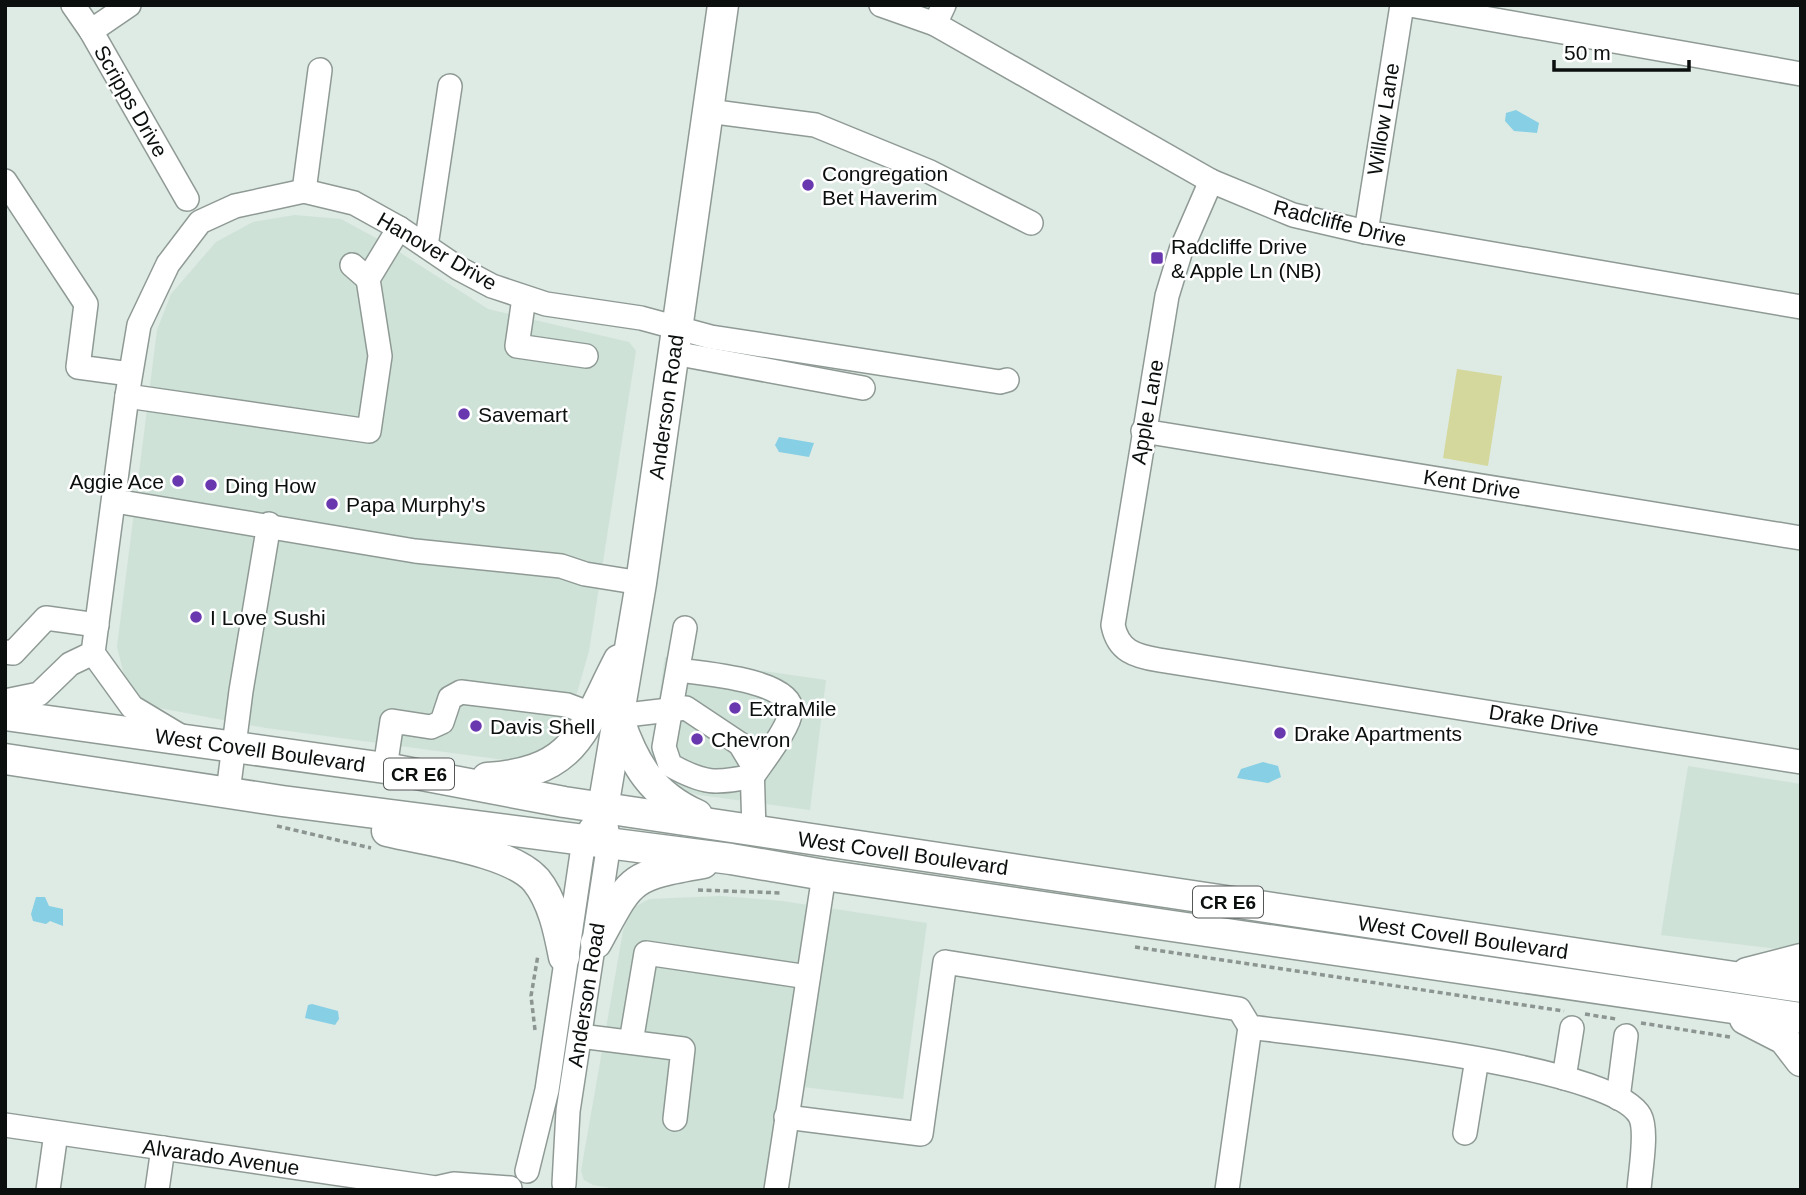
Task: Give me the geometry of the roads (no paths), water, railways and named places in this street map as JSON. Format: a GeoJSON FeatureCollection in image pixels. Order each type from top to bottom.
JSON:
{"type":"FeatureCollection","features":[{"type":"Feature","properties":{"kind":"main road","name":"Anderson Road"},"geometry":{"type":"LineString","coordinates":[[603,807],[605,715],[630,638],[643,575],[723,5]]}},
{"type":"Feature","properties":{"kind":"main road","name":"West Covell Boulevard"},"geometry":{"type":"LineString","coordinates":[[5,715],[385,768],[754,831],[1801,987]]}},
{"type":"Feature","properties":{"kind":"main road"},"geometry":{"type":"LineString","coordinates":[[457,780],[518,776],[536,771],[566,753],[605,715],[653,788],[688,811],[723,826]]}},
{"type":"Feature","properties":{"kind":"main road","name":"West Covell Boulevard"},"geometry":{"type":"LineString","coordinates":[[5,759],[228,792],[274,812],[596,842],[731,859],[824,875],[1801,1018]]}},
{"type":"Feature","properties":{"kind":"main road"},"geometry":{"type":"LineString","coordinates":[[274,812],[375,828],[488,855],[526,871],[540,886],[551,909],[552,953]]}},
{"type":"Feature","properties":{"kind":"main road"},"geometry":{"type":"LineString","coordinates":[[596,943],[613,907],[635,881],[666,870],[731,859]]}},
{"type":"Feature","properties":{"kind":"main road"},"geometry":{"type":"LineString","coordinates":[[1733,977],[1801,959]]}},
{"type":"Feature","properties":{"kind":"main road"},"geometry":{"type":"LineString","coordinates":[[1698,1003],[1759,1023],[1784,1039],[1801,1061]]}},
{"type":"Feature","properties":{"kind":"street","name":"Scripps Drive"},"geometry":{"type":"LineString","coordinates":[[73,5],[92,32],[187,199]]}},
{"type":"Feature","properties":{"kind":"street"},"geometry":{"type":"LineString","coordinates":[[92,32],[129,5]]}},
{"type":"Feature","properties":{"kind":"street","name":"Radcliffe Drive"},"geometry":{"type":"LineString","coordinates":[[881,5],[939,15],[1211,181],[1293,215],[1366,232],[1801,307]]}},
{"type":"Feature","properties":{"kind":"street","name":"Willow Lane"},"geometry":{"type":"LineString","coordinates":[[1366,232],[1402,5]]}},
{"type":"Feature","properties":{"kind":"street"},"geometry":{"type":"LineString","coordinates":[[1410,5],[1801,74]]}},
{"type":"Feature","properties":{"kind":"street"},"geometry":{"type":"LineString","coordinates":[[304,191],[320,70]]}},
{"type":"Feature","properties":{"kind":"street"},"geometry":{"type":"LineString","coordinates":[[426,246],[450,86]]}},
{"type":"Feature","properties":{"kind":"street"},"geometry":{"type":"LineString","coordinates":[[708,111],[816,125],[930,172],[1031,223]]}},
{"type":"Feature","properties":{"kind":"street"},"geometry":{"type":"LineString","coordinates":[[5,181],[86,304],[78,367],[128,385],[369,431],[380,356],[360,272],[399,228]]}},
{"type":"Feature","properties":{"kind":"street","name":"Apple Lane"},"geometry":{"type":"LineString","coordinates":[[1122,648],[1113,625],[1167,296],[1181,250],[1211,181]]}},
{"type":"Feature","properties":{"kind":"street","name":"Hanover Drive"},"geometry":{"type":"LineString","coordinates":[[128,385],[139,325],[168,264],[200,222],[235,206],[304,191],[354,204],[399,228],[458,268],[524,298],[546,304],[641,317],[675,341]]}},
{"type":"Feature","properties":{"kind":"street"},"geometry":{"type":"LineString","coordinates":[[524,298],[517,346],[586,356]]}},
{"type":"Feature","properties":{"kind":"street"},"geometry":{"type":"LineString","coordinates":[[675,341],[1000,382],[1006,380]]}},
{"type":"Feature","properties":{"kind":"street"},"geometry":{"type":"LineString","coordinates":[[675,341],[863,387]]}},
{"type":"Feature","properties":{"kind":"street"},"geometry":{"type":"LineString","coordinates":[[128,385],[115,501],[93,653],[132,707],[188,740]]}},
{"type":"Feature","properties":{"kind":"street","name":"Kent Drive"},"geometry":{"type":"LineString","coordinates":[[1143,431],[1801,538]]}},
{"type":"Feature","properties":{"kind":"street"},"geometry":{"type":"LineString","coordinates":[[115,501],[269,524],[415,551],[561,565],[585,574],[643,575]]}},
{"type":"Feature","properties":{"kind":"street"},"geometry":{"type":"LineString","coordinates":[[228,792],[269,524]]}},
{"type":"Feature","properties":{"kind":"street"},"geometry":{"type":"LineString","coordinates":[[561,565],[587,559],[643,575]]}},
{"type":"Feature","properties":{"kind":"street"},"geometry":{"type":"LineString","coordinates":[[5,652],[13,653],[46,618],[97,625]]}},
{"type":"Feature","properties":{"kind":"street"},"geometry":{"type":"LineString","coordinates":[[678,670],[751,680],[786,698],[790,706],[788,721],[753,776],[716,784],[695,779],[670,765],[664,747],[685,628]]}},
{"type":"Feature","properties":{"kind":"street","name":"Drake Drive"},"geometry":{"type":"LineString","coordinates":[[1122,648],[1148,658],[1801,762]]}},
{"type":"Feature","properties":{"kind":"street"},"geometry":{"type":"LineString","coordinates":[[5,701],[39,694],[69,664],[93,653]]}},
{"type":"Feature","properties":{"kind":"street"},"geometry":{"type":"LineString","coordinates":[[385,768],[392,722],[430,727],[442,722],[450,698],[461,692],[567,705],[605,715],[671,709],[692,710],[740,744],[749,755],[753,776],[754,831]]}},
{"type":"Feature","properties":{"kind":"street","name":"Anderson Road"},"geometry":{"type":"LineString","coordinates":[[516,1183],[547,1090],[552,953],[596,842],[603,807]]}},
{"type":"Feature","properties":{"kind":"street","name":"Anderson Road"},"geometry":{"type":"LineString","coordinates":[[566,1187],[568,1111],[596,943],[596,842]]}},
{"type":"Feature","properties":{"kind":"street"},"geometry":{"type":"LineString","coordinates":[[776,1190],[824,875]]}},
{"type":"Feature","properties":{"kind":"street"},"geometry":{"type":"LineString","coordinates":[[631,1042],[646,953],[808,977]]}},
{"type":"Feature","properties":{"kind":"street"},"geometry":{"type":"LineString","coordinates":[[786,1117],[921,1133],[945,962],[1239,1009],[1250,1027],[1227,1190]]}},
{"type":"Feature","properties":{"kind":"street"},"geometry":{"type":"LineString","coordinates":[[1564,1078],[1571,1017]]}},
{"type":"Feature","properties":{"kind":"street"},"geometry":{"type":"LineString","coordinates":[[1618,1098],[1626,1026]]}},
{"type":"Feature","properties":{"kind":"street"},"geometry":{"type":"LineString","coordinates":[[1250,1027],[1477,1059],[1564,1078],[1618,1098],[1639,1114],[1643,1127],[1639,1190]]}},
{"type":"Feature","properties":{"kind":"street"},"geometry":{"type":"LineString","coordinates":[[580,1036],[683,1049],[674,1119]]}},
{"type":"Feature","properties":{"kind":"street"},"geometry":{"type":"LineString","coordinates":[[1465,1133],[1477,1059]]}},
{"type":"Feature","properties":{"kind":"street","name":"Alvarado Avenue"},"geometry":{"type":"LineString","coordinates":[[5,1125],[163,1148],[375,1185],[437,1189],[467,1184],[516,1183],[548,1171],[566,1187]]}},
{"type":"Feature","properties":{"kind":"street"},"geometry":{"type":"LineString","coordinates":[[48,1190],[57,1133]]}},
{"type":"Feature","properties":{"kind":"street"},"geometry":{"type":"LineString","coordinates":[[157,1190],[163,1148]]}},
{"type":"Feature","properties":{"kind":"water"},"geometry":{"type":"Polygon","coordinates":[[[1516,110],[1539,123],[1537,133],[1514,131],[1505,121],[1506,113],[1516,110]]]}},
{"type":"Feature","properties":{"kind":"water"},"geometry":{"type":"Polygon","coordinates":[[[779,437],[814,443],[809,457],[779,452],[775,445],[779,437]]]}},
{"type":"Feature","properties":{"kind":"water"},"geometry":{"type":"Polygon","coordinates":[[[1263,762],[1278,766],[1281,777],[1268,783],[1237,778],[1241,769],[1263,762]]]}},
{"type":"Feature","properties":{"kind":"water"},"geometry":{"type":"Polygon","coordinates":[[[36,897],[45,897],[49,906],[63,909],[63,926],[50,921],[46,924],[33,921],[31,914],[36,897]]]}},
{"type":"Feature","properties":{"kind":"water"},"geometry":{"type":"Polygon","coordinates":[[[308,1005],[338,1011],[339,1019],[335,1025],[305,1018],[308,1005]]]}},
{"type":"Feature","properties":{"kind":"place","name":"Congregation Bet Haverim"},"geometry":{"type":"Point","coordinates":[808,185]}},
{"type":"Feature","properties":{"kind":"place","name":"Radcliffe Drive & Apple Ln (NB)"},"geometry":{"type":"Point","coordinates":[1157,258]}},
{"type":"Feature","properties":{"kind":"place","name":"Savemart"},"geometry":{"type":"Point","coordinates":[464,414]}},
{"type":"Feature","properties":{"kind":"place","name":"Aggie Ace"},"geometry":{"type":"Point","coordinates":[178,481]}},
{"type":"Feature","properties":{"kind":"place","name":"Ding How"},"geometry":{"type":"Point","coordinates":[211,485]}},
{"type":"Feature","properties":{"kind":"place","name":"Papa Murphy's"},"geometry":{"type":"Point","coordinates":[332,504]}},
{"type":"Feature","properties":{"kind":"place","name":"I Love Sushi"},"geometry":{"type":"Point","coordinates":[196,617]}},
{"type":"Feature","properties":{"kind":"place","name":"ExtraMile"},"geometry":{"type":"Point","coordinates":[735,708]}},
{"type":"Feature","properties":{"kind":"place","name":"Davis Shell"},"geometry":{"type":"Point","coordinates":[476,726]}},
{"type":"Feature","properties":{"kind":"place","name":"Drake Apartments"},"geometry":{"type":"Point","coordinates":[1280,733]}},
{"type":"Feature","properties":{"kind":"place","name":"Chevron"},"geometry":{"type":"Point","coordinates":[697,739]}}]}
